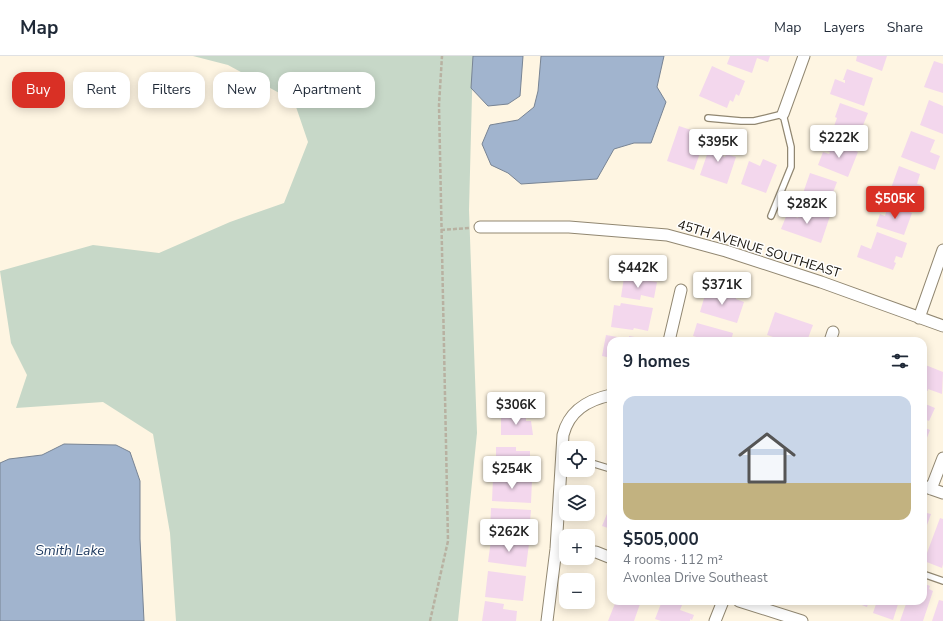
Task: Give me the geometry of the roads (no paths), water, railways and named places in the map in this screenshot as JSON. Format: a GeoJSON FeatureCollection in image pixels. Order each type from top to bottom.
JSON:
{"type":"FeatureCollection","features":[{"type":"Feature","properties":{"kind":"street"},"geometry":{"type":"LineString","coordinates":[[783,114],[804,56]]}},
{"type":"Feature","properties":{"kind":"street","name":"45TH AVENUE SOUTHEAST"},"geometry":{"type":"LineString","coordinates":[[480,227],[569,227],[667,235],[726,251],[943,326]]}},
{"type":"Feature","properties":{"kind":"street"},"geometry":{"type":"LineString","coordinates":[[919,318],[943,250]]}},
{"type":"Feature","properties":{"kind":"street"},"geometry":{"type":"LineString","coordinates":[[670,337],[681,290]]}},
{"type":"Feature","properties":{"kind":"street"},"geometry":{"type":"LineString","coordinates":[[563,441],[565,426],[571,418],[585,404],[607,395]]}},
{"type":"Feature","properties":{"kind":"street"},"geometry":{"type":"LineString","coordinates":[[943,458],[927,488],[943,493]]}},
{"type":"Feature","properties":{"kind":"street"},"geometry":{"type":"LineString","coordinates":[[562,529],[563,477]]}},
{"type":"Feature","properties":{"kind":"street"},"geometry":{"type":"LineString","coordinates":[[595,552],[607,556]]}},
{"type":"Feature","properties":{"kind":"street"},"geometry":{"type":"LineString","coordinates":[[547,621],[559,559]]}},
{"type":"Feature","properties":{"kind":"street"},"geometry":{"type":"LineString","coordinates":[[716,621],[722,605]]}},
{"type":"Feature","properties":{"kind":"street"},"geometry":{"type":"LineString","coordinates":[[752,605],[802,621]]}},
{"type":"Feature","properties":{"kind":"lane"},"geometry":{"type":"LineString","coordinates":[[708,118],[754,121],[783,114],[792,147],[791,167],[771,216]]}},
{"type":"Feature","properties":{"kind":"lane"},"geometry":{"type":"LineString","coordinates":[[595,464],[607,468]]}},
{"type":"Feature","properties":{"kind":"lane"},"geometry":{"type":"LineString","coordinates":[[927,575],[943,581]]}},
{"type":"Feature","properties":{"kind":"water"},"geometry":{"type":"Polygon","coordinates":[[[473,56],[523,56],[520,96],[508,104],[488,106],[471,88],[473,56]]]}},
{"type":"Feature","properties":{"kind":"water"},"geometry":{"type":"Polygon","coordinates":[[[541,56],[664,56],[657,87],[666,102],[651,143],[634,143],[614,149],[597,179],[521,184],[508,173],[491,165],[482,144],[490,125],[518,120],[534,107],[538,91],[541,56]]]}},
{"type":"Feature","properties":{"kind":"water","name":"Smith Lake"},"geometry":{"type":"Polygon","coordinates":[[[64,444],[116,445],[130,452],[140,481],[140,539],[144,621],[0,621],[0,463],[9,459],[42,455],[64,444]]]}}]}
